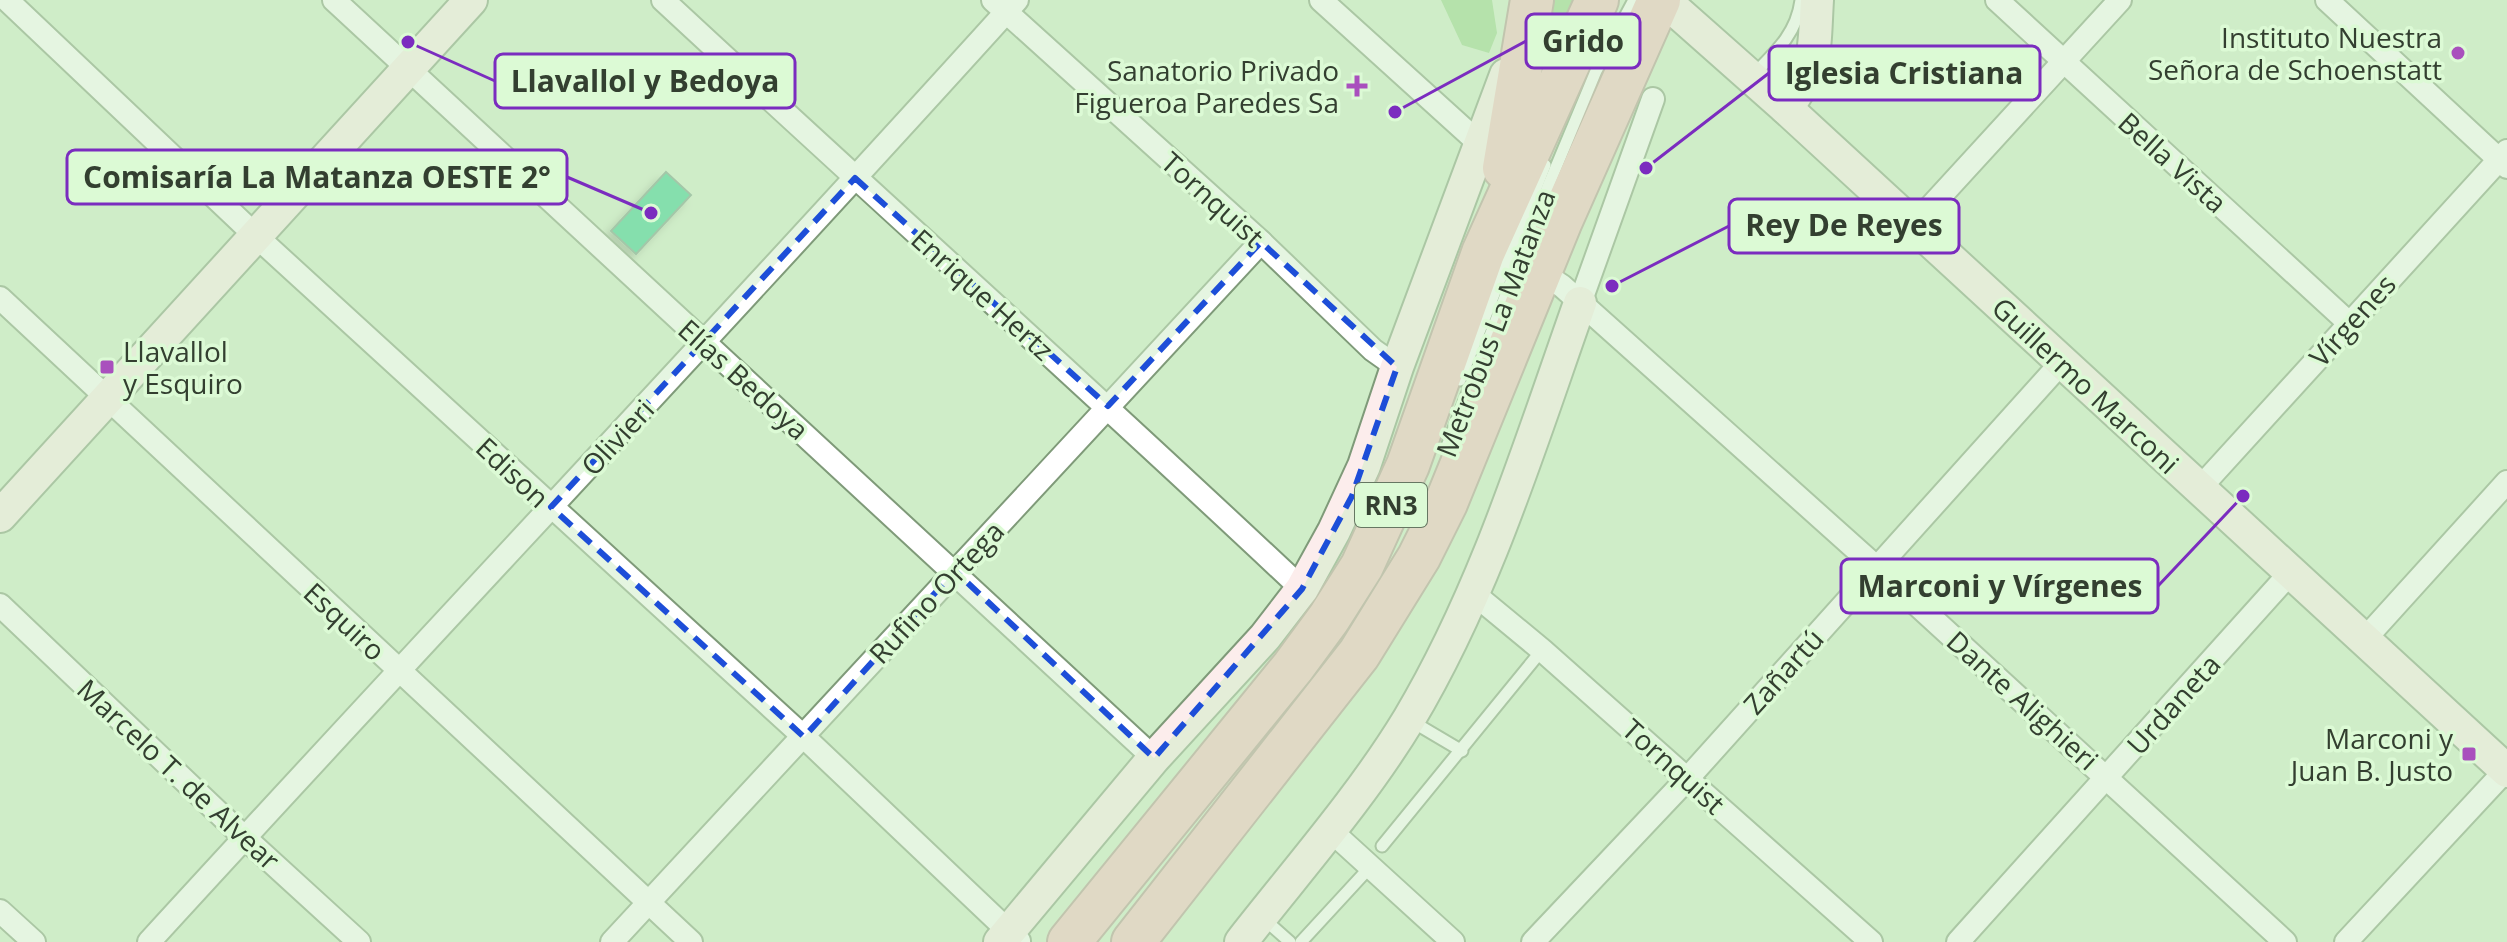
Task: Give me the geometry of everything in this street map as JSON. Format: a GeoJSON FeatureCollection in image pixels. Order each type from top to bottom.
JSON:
{"type":"FeatureCollection","features":[{"type":"Feature","properties":{"kind":"highway"},"geometry":{"type":"LineString","coordinates":[[1483,253],[1508,154],[1532,0]]}},
{"type":"Feature","properties":{"kind":"highway","name":"RN3"},"geometry":{"type":"LineString","coordinates":[[1069,942],[1293,667],[1362,566],[1408,465],[1483,253],[1597,0]]}},
{"type":"Feature","properties":{"kind":"highway","name":"RN3"},"geometry":{"type":"LineString","coordinates":[[1124,925],[1359,654],[1392,604],[1446,503],[1560,223],[1662,0]]}},
{"type":"Feature","properties":{"kind":"street","name":"Edison"},"geometry":{"type":"LineString","coordinates":[[7,0],[256,236],[804,737],[1009,939]]}},
{"type":"Feature","properties":{"kind":"street","name":"Elías Bedoya"},"geometry":{"type":"LineString","coordinates":[[334,0],[1154,758]]}},
{"type":"Feature","properties":{"kind":"street"},"geometry":{"type":"LineString","coordinates":[[0,516],[471,0]]}},
{"type":"Feature","properties":{"kind":"street","name":"Enrique Hertz"},"geometry":{"type":"LineString","coordinates":[[663,0],[1108,406],[1302,589]]}},
{"type":"Feature","properties":{"kind":"street"},"geometry":{"type":"LineString","coordinates":[[1321,0],[1480,144]]}},
{"type":"Feature","properties":{"kind":"street"},"geometry":{"type":"LineString","coordinates":[[1009,939],[1154,758],[1265,637],[1302,589],[1352,496],[1532,0]]}},
{"type":"Feature","properties":{"kind":"street","name":"Guillermo Marconi"},"geometry":{"type":"LineString","coordinates":[[1662,0],[1786,108],[2506,771]]}},
{"type":"Feature","properties":{"kind":"street"},"geometry":{"type":"LineString","coordinates":[[1786,108],[1808,78],[1817,0]]}},
{"type":"Feature","properties":{"kind":"street","name":"Bella Vista"},"geometry":{"type":"LineString","coordinates":[[1997,0],[2349,323]]}},
{"type":"Feature","properties":{"kind":"street"},"geometry":{"type":"LineString","coordinates":[[1914,225],[2120,0]]}},
{"type":"Feature","properties":{"kind":"street"},"geometry":{"type":"LineString","coordinates":[[2327,0],[2504,159]]}},
{"type":"Feature","properties":{"kind":"street","name":"Olivieri"},"geometry":{"type":"LineString","coordinates":[[149,942],[855,178],[1005,4]]}},
{"type":"Feature","properties":{"kind":"street","name":"Tornquist"},"geometry":{"type":"LineString","coordinates":[[1005,4],[1373,350],[1397,367]]}},
{"type":"Feature","properties":{"kind":"street"},"geometry":{"type":"LineString","coordinates":[[1241,942],[1330,830],[1409,719],[1440,664],[1488,560],[1653,99]]}},
{"type":"Feature","properties":{"kind":"street","name":"Vírgenes"},"geometry":{"type":"LineString","coordinates":[[2198,490],[2349,323],[2504,159]]}},
{"type":"Feature","properties":{"kind":"street","name":"Rufino Ortega"},"geometry":{"type":"LineString","coordinates":[[612,942],[1261,242]]}},
{"type":"Feature","properties":{"kind":"street","name":"Dante Alighieri"},"geometry":{"type":"LineString","coordinates":[[1541,272],[1562,286],[1876,567],[2285,942]]}},
{"type":"Feature","properties":{"kind":"street","name":"Esquiro"},"geometry":{"type":"LineString","coordinates":[[0,298],[691,942]]}},
{"type":"Feature","properties":{"kind":"street","name":"Zañartú"},"geometry":{"type":"LineString","coordinates":[[1533,942],[1688,778],[2062,362]]}},
{"type":"Feature","properties":{"kind":"street"},"geometry":{"type":"LineString","coordinates":[[2363,641],[2507,482]]}},
{"type":"Feature","properties":{"kind":"street","name":"Urdaneta"},"geometry":{"type":"LineString","coordinates":[[1958,942],[2290,573]]}},
{"type":"Feature","properties":{"kind":"street","name":"Tornquist"},"geometry":{"type":"LineString","coordinates":[[1473,593],[1489,603],[1871,942]]}},
{"type":"Feature","properties":{"kind":"street","name":"Marcelo T. de Alvear"},"geometry":{"type":"LineString","coordinates":[[0,605],[359,942]]}},
{"type":"Feature","properties":{"kind":"street"},"geometry":{"type":"LineString","coordinates":[[2346,942],[2506,771]]}},
{"type":"Feature","properties":{"kind":"street"},"geometry":{"type":"LineString","coordinates":[[1330,830],[1453,942]]}},
{"type":"Feature","properties":{"kind":"street"},"geometry":{"type":"LineString","coordinates":[[0,911],[34,942]]}},
{"type":"Feature","properties":{"kind":"lane","name":"Metrobus La Matanza"},"geometry":{"type":"LineString","coordinates":[[1442,460],[1596,71],[1634,0]]}},
{"type":"Feature","properties":{"kind":"lane"},"geometry":{"type":"LineString","coordinates":[[1751,77],[1784,44],[1795,26],[1801,0]]}},
{"type":"Feature","properties":{"kind":"lane","name":"Metrobus La Matanza"},"geometry":{"type":"LineString","coordinates":[[1435,445],[1566,111],[1597,42]]}},
{"type":"Feature","properties":{"kind":"lane"},"geometry":{"type":"LineString","coordinates":[[1382,846],[1542,650]]}},
{"type":"Feature","properties":{"kind":"lane"},"geometry":{"type":"LineString","coordinates":[[1409,719],[1462,751]]}},
{"type":"Feature","properties":{"kind":"lane"},"geometry":{"type":"LineString","coordinates":[[1301,942],[1371,866]]}},
{"type":"Feature","properties":{"kind":"lane"},"geometry":{"type":"LineString","coordinates":[[1261,916],[1290,942]]}},
{"type":"Feature","properties":{"kind":"lane"},"geometry":{"type":"LineString","coordinates":[[1069,942],[1124,925]]}},
{"type":"Feature","properties":{"kind":"highlighted area"},"geometry":{"type":"Polygon","coordinates":[[[855,178],[1108,406],[1261,242],[1397,367],[1352,496],[1302,589],[1154,758],[955,571],[804,737],[551,507],[855,178]]]}},
{"type":"Feature","properties":{"kind":"green space"},"geometry":{"type":"Polygon","coordinates":[[[1441,0],[1492,0],[1497,33],[1489,53],[1462,45],[1441,0]]]}},
{"type":"Feature","properties":{"kind":"green space"},"geometry":{"type":"Polygon","coordinates":[[[1549,0],[1585,0],[1521,140],[1549,0]]]}},
{"type":"Feature","properties":{"kind":"building"},"geometry":{"type":"Polygon","coordinates":[[[666,172],[691,195],[636,254],[611,231],[666,172]]]}},
{"type":"Feature","properties":{"kind":"place","name":"Llavallol y Bedoya"},"geometry":{"type":"Point","coordinates":[408,42]}},
{"type":"Feature","properties":{"kind":"place","name":"Instituto Nuestra Señora de Schoenstatt"},"geometry":{"type":"Point","coordinates":[2458,53]}},
{"type":"Feature","properties":{"kind":"place","name":"Sanatorio Privado Figueroa Paredes Sa"},"geometry":{"type":"Point","coordinates":[1357,86]}},
{"type":"Feature","properties":{"kind":"place","name":"Grido"},"geometry":{"type":"Point","coordinates":[1395,112]}},
{"type":"Feature","properties":{"kind":"place","name":"Iglesia Cristiana"},"geometry":{"type":"Point","coordinates":[1646,168]}},
{"type":"Feature","properties":{"kind":"place","name":"Comisaría La Matanza OESTE 2°"},"geometry":{"type":"Point","coordinates":[651,213]}},
{"type":"Feature","properties":{"kind":"place","name":"Rey De Reyes"},"geometry":{"type":"Point","coordinates":[1612,286]}},
{"type":"Feature","properties":{"kind":"place","name":"Llavallol y Esquiro"},"geometry":{"type":"Point","coordinates":[107,367]}},
{"type":"Feature","properties":{"kind":"place","name":"Marconi y Vírgenes"},"geometry":{"type":"Point","coordinates":[2243,496]}},
{"type":"Feature","properties":{"kind":"place","name":"Marconi y Juan B. Justo"},"geometry":{"type":"Point","coordinates":[2469,754]}}]}
